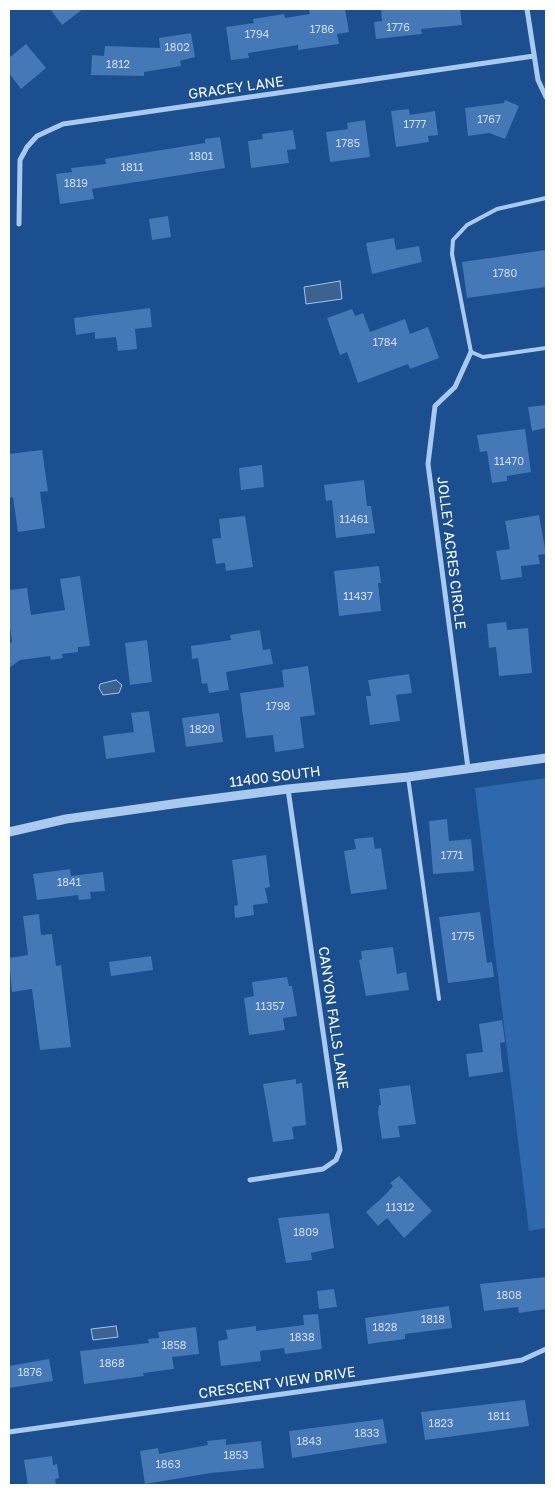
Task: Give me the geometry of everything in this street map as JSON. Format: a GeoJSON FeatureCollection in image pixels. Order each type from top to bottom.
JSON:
{"type":"FeatureCollection","features":[{"type":"Feature","properties":{"kind":"street"},"geometry":{"type":"LineString","coordinates":[[527,9],[538,80],[546,97]]}},
{"type":"Feature","properties":{"kind":"street","name":"GRACEY LANE"},"geometry":{"type":"LineString","coordinates":[[19,224],[20,160],[27,146],[37,136],[63,124],[534,56]]}},
{"type":"Feature","properties":{"kind":"street","name":"JOLLEY ACRES CIRCLE"},"geometry":{"type":"LineString","coordinates":[[468,768],[428,464],[435,406],[455,387],[471,352]]}},
{"type":"Feature","properties":{"kind":"street","name":"11400 SOUTH"},"geometry":{"type":"LineString","coordinates":[[9,832],[66,819],[288,789],[408,777],[546,758]]}},
{"type":"Feature","properties":{"kind":"street","name":"CANYON FALLS LANE"},"geometry":{"type":"LineString","coordinates":[[250,1180],[323,1169],[336,1160],[340,1150],[288,789]]}},
{"type":"Feature","properties":{"kind":"street","name":"CRESCENT VIEW DRIVE"},"geometry":{"type":"LineString","coordinates":[[9,1432],[484,1366],[522,1360],[546,1350]]}},
{"type":"Feature","properties":{"kind":"lane"},"geometry":{"type":"LineString","coordinates":[[546,198],[497,210],[467,225],[453,240],[452,254],[471,352],[483,357],[546,348]]}},
{"type":"Feature","properties":{"kind":"lane"},"geometry":{"type":"LineString","coordinates":[[408,777],[439,999]]}},
{"type":"Feature","properties":{"kind":"shaded area"},"geometry":{"type":"Polygon","coordinates":[[[340,281],[342,299],[306,304],[304,287],[340,281]]]}},
{"type":"Feature","properties":{"kind":"shaded area"},"geometry":{"type":"Polygon","coordinates":[[[116,680],[122,685],[119,693],[103,695],[99,688],[100,684],[116,680]]]}},
{"type":"Feature","properties":{"kind":"shaded area"},"geometry":{"type":"Polygon","coordinates":[[[546,778],[546,1228],[529,1231],[475,788],[546,778]]]}},
{"type":"Feature","properties":{"kind":"shaded area"},"geometry":{"type":"Polygon","coordinates":[[[116,1326],[118,1337],[93,1340],[91,1329],[116,1326]]]}},
{"type":"Feature","properties":{"kind":"building"},"geometry":{"type":"Polygon","coordinates":[[[50,9],[83,9],[62,25],[50,9]]]}},
{"type":"Feature","properties":{"kind":"building"},"geometry":{"type":"Polygon","coordinates":[[[309,9],[345,9],[349,32],[337,34],[339,44],[298,50],[298,45],[248,53],[249,58],[231,60],[226,27],[254,23],[253,19],[284,14],[285,18],[310,14],[309,9]]]}},
{"type":"Feature","properties":{"kind":"building"},"geometry":{"type":"Polygon","coordinates":[[[381,9],[460,9],[462,25],[421,29],[422,34],[376,39],[374,22],[382,21],[381,9]]]}},
{"type":"Feature","properties":{"kind":"building"},"geometry":{"type":"Polygon","coordinates":[[[191,33],[195,57],[180,61],[181,66],[144,72],[144,76],[91,75],[92,55],[104,56],[105,46],[160,48],[159,38],[191,33]]]}},
{"type":"Feature","properties":{"kind":"building"},"geometry":{"type":"Polygon","coordinates":[[[26,44],[46,68],[21,89],[9,73],[9,58],[26,44]]]}},
{"type":"Feature","properties":{"kind":"building"},"geometry":{"type":"Polygon","coordinates":[[[505,100],[519,106],[505,139],[489,133],[468,136],[465,108],[504,103],[505,100]]]}},
{"type":"Feature","properties":{"kind":"building"},"geometry":{"type":"Polygon","coordinates":[[[409,109],[410,115],[435,111],[438,135],[428,136],[429,142],[396,147],[391,111],[409,109]]]}},
{"type":"Feature","properties":{"kind":"building"},"geometry":{"type":"Polygon","coordinates":[[[365,120],[370,157],[330,162],[326,132],[348,129],[347,123],[365,120]]]}},
{"type":"Feature","properties":{"kind":"building"},"geometry":{"type":"Polygon","coordinates":[[[293,130],[296,149],[287,150],[289,163],[251,168],[248,141],[263,139],[262,134],[293,130]]]}},
{"type":"Feature","properties":{"kind":"building"},"geometry":{"type":"Polygon","coordinates":[[[220,137],[225,168],[92,189],[94,199],[60,204],[56,174],[72,172],[71,168],[106,164],[105,159],[205,143],[205,139],[220,137]]]}},
{"type":"Feature","properties":{"kind":"building"},"geometry":{"type":"Polygon","coordinates":[[[168,216],[171,237],[152,240],[149,219],[168,216]]]}},
{"type":"Feature","properties":{"kind":"building"},"geometry":{"type":"Polygon","coordinates":[[[394,238],[396,250],[419,246],[422,262],[372,274],[366,243],[394,238]]]}},
{"type":"Feature","properties":{"kind":"building"},"geometry":{"type":"Polygon","coordinates":[[[546,250],[546,287],[467,298],[462,262],[546,250]]]}},
{"type":"Feature","properties":{"kind":"building"},"geometry":{"type":"Polygon","coordinates":[[[150,308],[152,327],[135,329],[137,349],[118,351],[116,337],[95,339],[95,332],[76,335],[74,318],[150,308]]]}},
{"type":"Feature","properties":{"kind":"building"},"geometry":{"type":"Polygon","coordinates":[[[352,309],[355,316],[363,313],[370,332],[405,319],[410,334],[428,327],[439,358],[410,369],[408,364],[358,383],[347,352],[340,355],[327,318],[352,309]]]}},
{"type":"Feature","properties":{"kind":"building"},"geometry":{"type":"Polygon","coordinates":[[[546,405],[546,428],[532,431],[528,407],[546,405]]]}},
{"type":"Feature","properties":{"kind":"building"},"geometry":{"type":"Polygon","coordinates":[[[525,429],[531,472],[507,476],[507,481],[492,483],[487,451],[480,452],[477,435],[525,429]]]}},
{"type":"Feature","properties":{"kind":"building"},"geometry":{"type":"Polygon","coordinates":[[[42,450],[48,491],[40,492],[45,528],[18,532],[13,497],[9,498],[9,454],[42,450]]]}},
{"type":"Feature","properties":{"kind":"building"},"geometry":{"type":"Polygon","coordinates":[[[262,465],[264,487],[241,490],[239,468],[262,465]]]}},
{"type":"Feature","properties":{"kind":"building"},"geometry":{"type":"Polygon","coordinates":[[[364,480],[367,506],[371,506],[375,533],[336,538],[332,500],[326,501],[324,485],[364,480]]]}},
{"type":"Feature","properties":{"kind":"building"},"geometry":{"type":"Polygon","coordinates":[[[539,515],[546,554],[538,555],[540,564],[521,566],[522,577],[501,580],[496,551],[510,549],[505,521],[539,515]]]}},
{"type":"Feature","properties":{"kind":"building"},"geometry":{"type":"Polygon","coordinates":[[[245,516],[253,567],[226,571],[225,563],[216,564],[212,539],[221,538],[219,519],[245,516]]]}},
{"type":"Feature","properties":{"kind":"building"},"geometry":{"type":"Polygon","coordinates":[[[379,566],[381,583],[378,583],[381,611],[339,616],[334,571],[379,566]]]}},
{"type":"Feature","properties":{"kind":"building"},"geometry":{"type":"Polygon","coordinates":[[[80,576],[90,646],[78,647],[78,652],[62,654],[63,658],[51,660],[50,656],[20,660],[9,668],[9,644],[12,642],[9,620],[9,590],[27,588],[31,615],[65,610],[60,579],[80,576]]]}},
{"type":"Feature","properties":{"kind":"building"},"geometry":{"type":"Polygon","coordinates":[[[506,622],[507,630],[528,628],[532,673],[499,676],[496,647],[489,648],[487,624],[506,622]]]}},
{"type":"Feature","properties":{"kind":"building"},"geometry":{"type":"Polygon","coordinates":[[[260,630],[263,650],[270,649],[273,664],[226,672],[229,690],[209,693],[207,683],[202,684],[198,658],[192,659],[191,646],[231,640],[230,635],[260,630]]]}},
{"type":"Feature","properties":{"kind":"building"},"geometry":{"type":"Polygon","coordinates":[[[147,640],[152,682],[130,685],[125,643],[147,640]]]}},
{"type":"Feature","properties":{"kind":"building"},"geometry":{"type":"Polygon","coordinates":[[[308,666],[315,715],[300,717],[304,748],[275,752],[273,735],[246,738],[240,693],[284,687],[282,670],[308,666]]]}},
{"type":"Feature","properties":{"kind":"building"},"geometry":{"type":"Polygon","coordinates":[[[409,674],[412,693],[396,695],[400,721],[370,725],[366,696],[371,696],[368,680],[409,674]]]}},
{"type":"Feature","properties":{"kind":"building"},"geometry":{"type":"Polygon","coordinates":[[[149,711],[155,752],[106,759],[103,736],[134,732],[131,713],[149,711]]]}},
{"type":"Feature","properties":{"kind":"building"},"geometry":{"type":"Polygon","coordinates":[[[219,713],[223,742],[186,747],[182,718],[219,713]]]}},
{"type":"Feature","properties":{"kind":"building"},"geometry":{"type":"Polygon","coordinates":[[[447,819],[449,841],[471,839],[474,871],[433,874],[429,821],[447,819]]]}},
{"type":"Feature","properties":{"kind":"building"},"geometry":{"type":"Polygon","coordinates":[[[373,837],[375,849],[381,848],[387,889],[351,894],[344,851],[356,849],[354,839],[373,837]]]}},
{"type":"Feature","properties":{"kind":"building"},"geometry":{"type":"Polygon","coordinates":[[[266,855],[270,887],[265,888],[268,903],[253,905],[254,915],[235,918],[234,906],[238,905],[232,860],[266,855]]]}},
{"type":"Feature","properties":{"kind":"building"},"geometry":{"type":"Polygon","coordinates":[[[70,869],[71,876],[103,872],[105,891],[90,892],[91,899],[79,900],[78,895],[37,900],[33,874],[70,869]]]}},
{"type":"Feature","properties":{"kind":"building"},"geometry":{"type":"Polygon","coordinates":[[[480,912],[487,963],[492,962],[494,977],[448,983],[439,917],[480,912]]]}},
{"type":"Feature","properties":{"kind":"building"},"geometry":{"type":"Polygon","coordinates":[[[39,914],[41,935],[52,934],[56,966],[61,965],[71,1047],[40,1050],[32,989],[12,992],[9,958],[28,955],[23,916],[39,914]]]}},
{"type":"Feature","properties":{"kind":"building"},"geometry":{"type":"Polygon","coordinates":[[[393,947],[397,974],[406,972],[409,990],[366,996],[359,960],[362,959],[361,951],[393,947]]]}},
{"type":"Feature","properties":{"kind":"building"},"geometry":{"type":"Polygon","coordinates":[[[151,956],[153,970],[111,976],[109,962],[151,956]]]}},
{"type":"Feature","properties":{"kind":"building"},"geometry":{"type":"Polygon","coordinates":[[[287,977],[289,986],[292,986],[297,1016],[283,1018],[285,1030],[249,1035],[244,998],[254,996],[252,982],[287,977]]]}},
{"type":"Feature","properties":{"kind":"building"},"geometry":{"type":"Polygon","coordinates":[[[502,1020],[505,1042],[500,1043],[503,1072],[469,1077],[466,1054],[483,1052],[479,1024],[502,1020]]]}},
{"type":"Feature","properties":{"kind":"building"},"geometry":{"type":"Polygon","coordinates":[[[296,1079],[296,1084],[302,1083],[306,1125],[292,1127],[294,1139],[273,1142],[263,1084],[296,1079]]]}},
{"type":"Feature","properties":{"kind":"building"},"geometry":{"type":"Polygon","coordinates":[[[410,1085],[416,1124],[398,1126],[400,1137],[382,1139],[378,1112],[379,1105],[381,1105],[379,1089],[410,1085]]]}},
{"type":"Feature","properties":{"kind":"building"},"geometry":{"type":"Polygon","coordinates":[[[399,1176],[432,1211],[404,1238],[387,1218],[378,1226],[366,1212],[385,1195],[393,1186],[390,1183],[399,1176]]]}},
{"type":"Feature","properties":{"kind":"building"},"geometry":{"type":"Polygon","coordinates":[[[329,1213],[334,1248],[311,1253],[312,1260],[286,1263],[278,1218],[329,1213]]]}},
{"type":"Feature","properties":{"kind":"building"},"geometry":{"type":"Polygon","coordinates":[[[546,1277],[546,1309],[519,1313],[518,1307],[484,1311],[480,1284],[546,1277]]]}},
{"type":"Feature","properties":{"kind":"building"},"geometry":{"type":"Polygon","coordinates":[[[334,1289],[337,1307],[319,1309],[317,1291],[334,1289]]]}},
{"type":"Feature","properties":{"kind":"building"},"geometry":{"type":"Polygon","coordinates":[[[449,1306],[452,1328],[405,1334],[405,1339],[368,1344],[365,1318],[449,1306]]]}},
{"type":"Feature","properties":{"kind":"building"},"geometry":{"type":"Polygon","coordinates":[[[318,1314],[322,1349],[285,1354],[284,1348],[260,1351],[261,1361],[221,1366],[218,1341],[228,1339],[226,1330],[256,1326],[256,1331],[304,1325],[303,1315],[318,1314]]]}},
{"type":"Feature","properties":{"kind":"building"},"geometry":{"type":"Polygon","coordinates":[[[196,1327],[199,1354],[172,1357],[174,1369],[143,1373],[144,1376],[84,1384],[80,1351],[149,1343],[148,1339],[159,1338],[158,1332],[196,1327]]]}},
{"type":"Feature","properties":{"kind":"building"},"geometry":{"type":"Polygon","coordinates":[[[49,1359],[53,1381],[9,1388],[9,1366],[49,1359]]]}},
{"type":"Feature","properties":{"kind":"building"},"geometry":{"type":"Polygon","coordinates":[[[525,1400],[529,1426],[425,1440],[421,1412],[525,1400]]]}},
{"type":"Feature","properties":{"kind":"building"},"geometry":{"type":"Polygon","coordinates":[[[383,1419],[387,1443],[292,1458],[289,1431],[383,1419]]]}},
{"type":"Feature","properties":{"kind":"building"},"geometry":{"type":"Polygon","coordinates":[[[226,1439],[226,1445],[261,1441],[264,1468],[211,1473],[145,1484],[140,1451],[158,1448],[159,1454],[208,1445],[207,1441],[226,1439]]]}},
{"type":"Feature","properties":{"kind":"building"},"geometry":{"type":"Polygon","coordinates":[[[52,1456],[53,1465],[57,1464],[59,1478],[55,1479],[56,1485],[28,1485],[24,1460],[52,1456]]]}}]}
